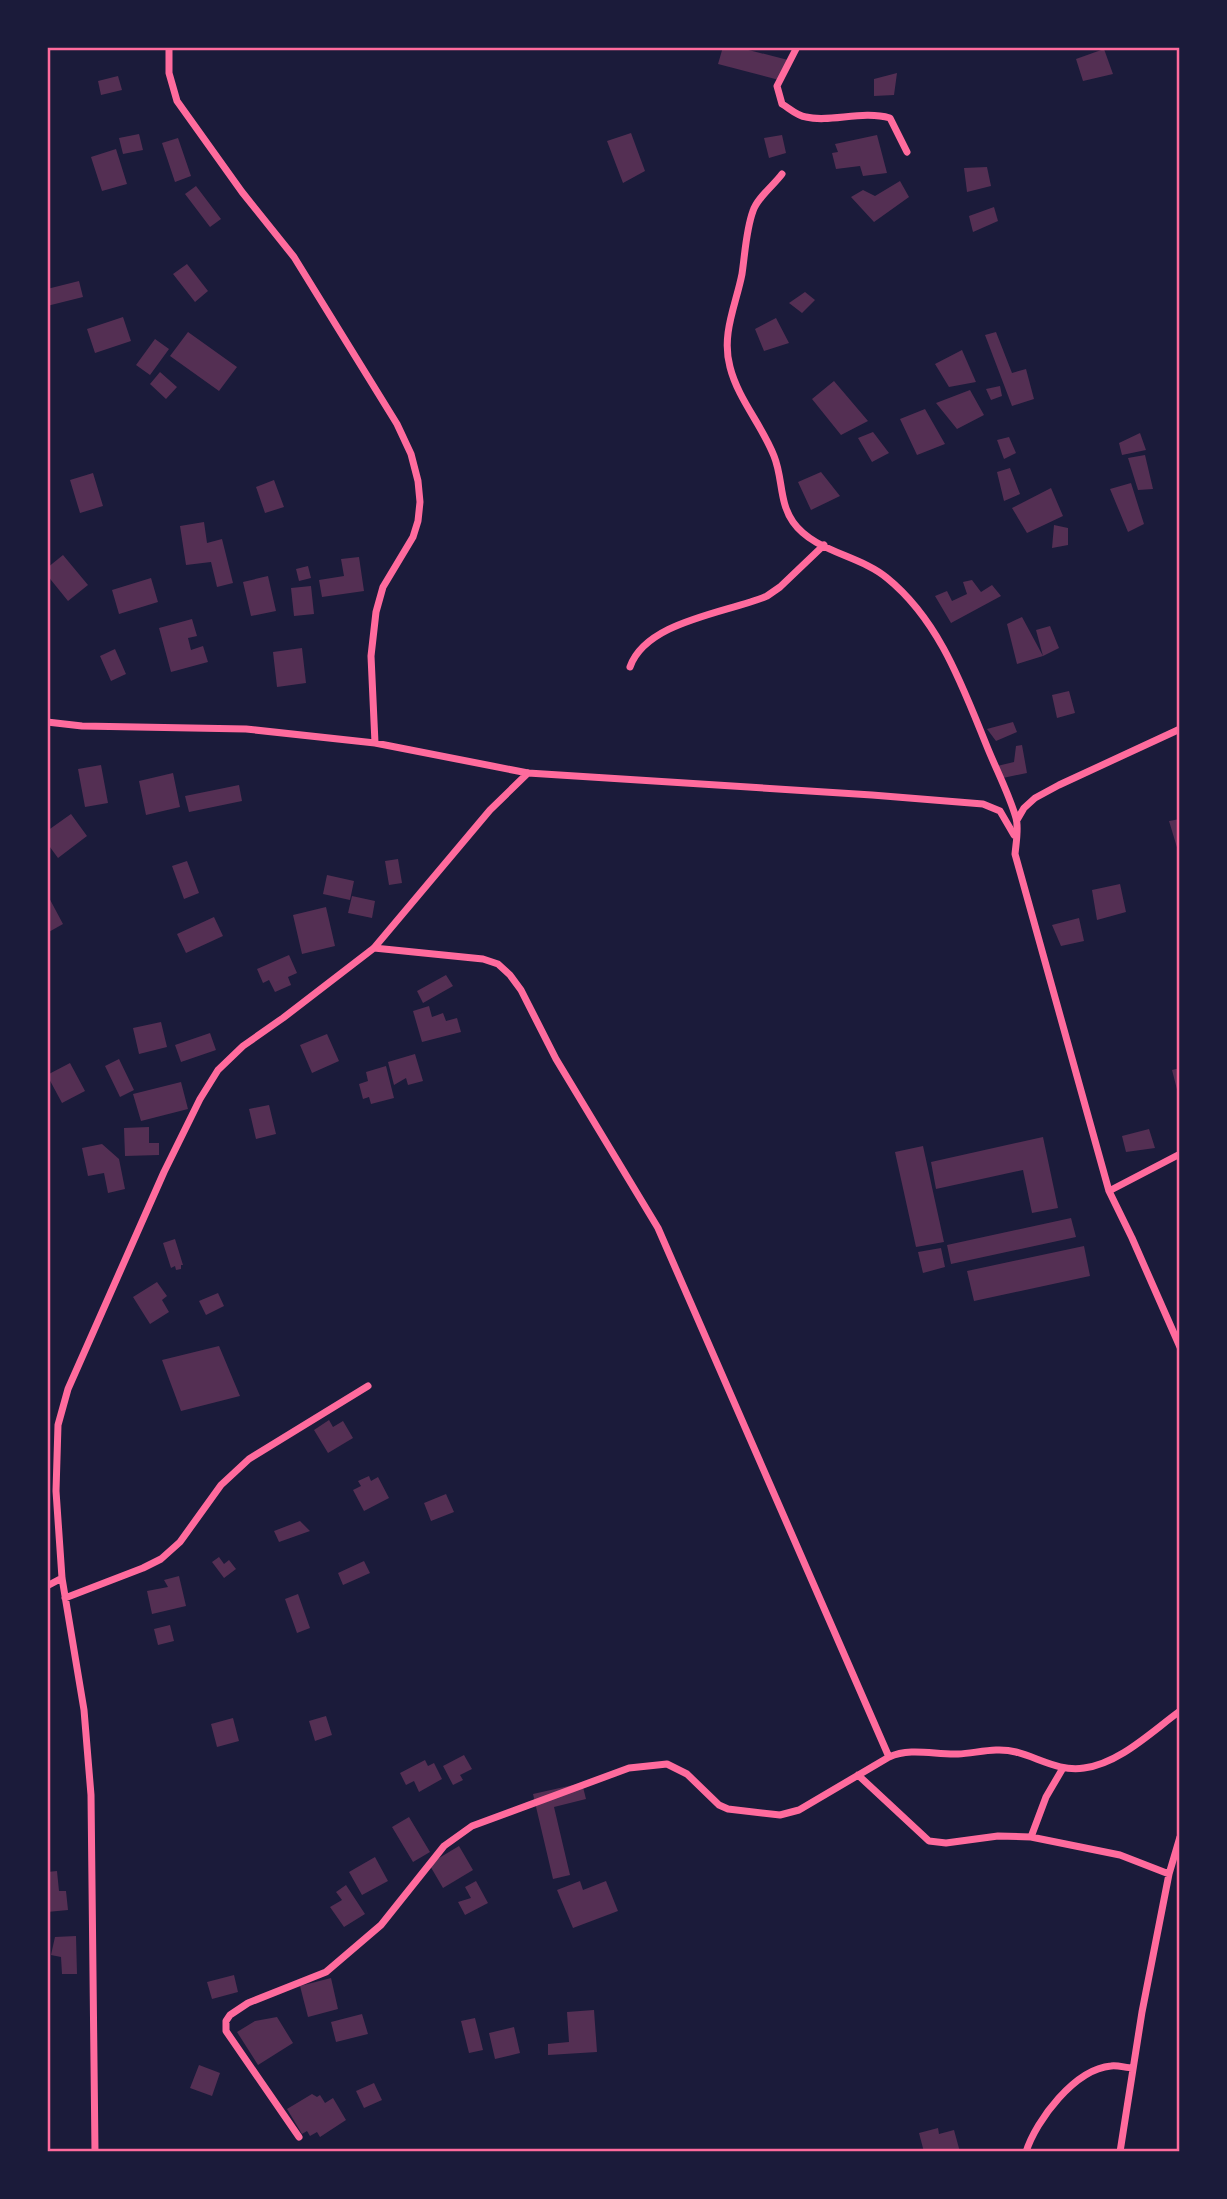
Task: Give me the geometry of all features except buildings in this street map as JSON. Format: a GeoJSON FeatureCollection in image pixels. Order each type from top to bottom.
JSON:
{"type":"FeatureCollection","features":[{"type":"Feature","properties":{"kind":"street"},"geometry":{"type":"LineString","coordinates":[[169,47],[169,73],[177,101],[242,192],[294,257],[397,424],[411,454],[418,481],[418,521],[413,537],[383,587],[376,612],[372,656],[374,743]]}},
{"type":"Feature","properties":{"kind":"street"},"geometry":{"type":"LineString","coordinates":[[797,47],[777,86],[782,104],[802,117],[818,119],[843,115],[890,118],[907,152]]}},
{"type":"Feature","properties":{"kind":"street"},"geometry":{"type":"LineString","coordinates":[[782,174],[753,209],[739,290],[729,320],[727,346],[735,381],[770,447],[777,464],[782,496],[794,524],[824,545],[863,561],[886,576],[908,596],[932,628],[948,655],[1017,820]]}},
{"type":"Feature","properties":{"kind":"street"},"geometry":{"type":"LineString","coordinates":[[630,667],[639,649],[668,629],[766,596],[780,587],[824,545]]}},
{"type":"Feature","properties":{"kind":"street"},"geometry":{"type":"LineString","coordinates":[[47,722],[82,726],[246,729],[374,743],[528,773],[983,804],[1000,811],[1016,839]]}},
{"type":"Feature","properties":{"kind":"street"},"geometry":{"type":"LineString","coordinates":[[1180,729],[1035,798],[1024,807],[1017,820],[1015,854],[1109,1191],[1180,1347]]}},
{"type":"Feature","properties":{"kind":"street"},"geometry":{"type":"LineString","coordinates":[[95,2152],[91,1795],[84,1710],[62,1578],[57,1491],[58,1425],[68,1389],[83,1350],[170,1160],[200,1099],[218,1070],[243,1046],[374,948],[490,810],[528,773]]}},
{"type":"Feature","properties":{"kind":"street"},"geometry":{"type":"LineString","coordinates":[[374,948],[484,959],[498,964],[521,990],[556,1059],[658,1228],[889,1757]]}},
{"type":"Feature","properties":{"kind":"street"},"geometry":{"type":"LineString","coordinates":[[1109,1191],[1180,1154]]}},
{"type":"Feature","properties":{"kind":"street"},"geometry":{"type":"LineString","coordinates":[[65,1598],[161,1559],[180,1542],[221,1486],[249,1459],[368,1386]]}},
{"type":"Feature","properties":{"kind":"street"},"geometry":{"type":"LineString","coordinates":[[47,1586],[62,1578]]}},
{"type":"Feature","properties":{"kind":"street"},"geometry":{"type":"LineString","coordinates":[[299,2137],[226,2031],[226,2021],[230,2015],[259,1997],[304,1983],[326,1972],[381,1925],[444,1846],[472,1826],[629,1768],[648,1765],[667,1765],[687,1774],[719,1805],[728,1809],[772,1815],[789,1814],[799,1810],[889,1757],[904,1752],[956,1754],[1001,1750],[1017,1752],[1063,1768],[1083,1768],[1102,1763],[1124,1752],[1180,1711]]}},
{"type":"Feature","properties":{"kind":"street"},"geometry":{"type":"LineString","coordinates":[[1031,1837],[1046,1797],[1063,1768]]}},
{"type":"Feature","properties":{"kind":"street"},"geometry":{"type":"LineString","coordinates":[[858,1775],[929,1841],[946,1843],[998,1836],[1031,1837],[1121,1855],[1169,1874]]}},
{"type":"Feature","properties":{"kind":"street"},"geometry":{"type":"LineString","coordinates":[[1120,2152],[1169,1874],[1180,1837]]}},
{"type":"Feature","properties":{"kind":"street"},"geometry":{"type":"LineString","coordinates":[[1026,2152],[1043,2118],[1060,2096],[1079,2080],[1111,2066],[1133,2068]]}}]}
